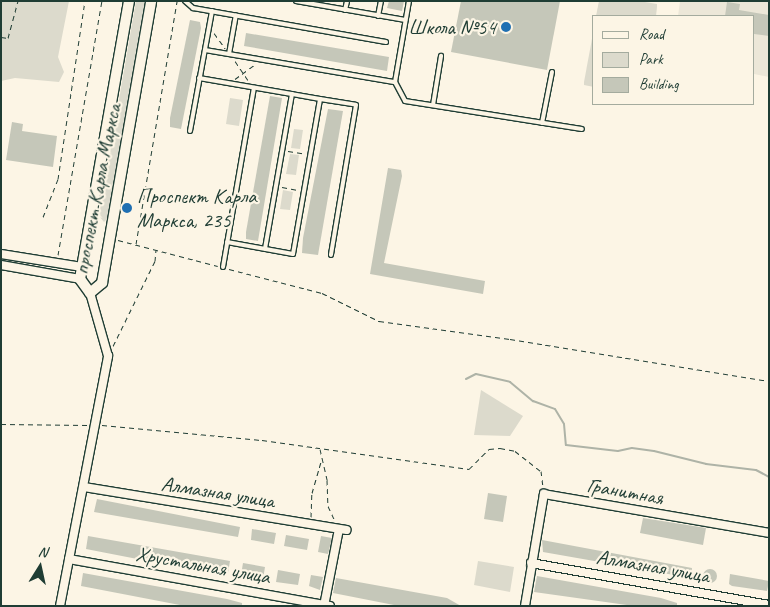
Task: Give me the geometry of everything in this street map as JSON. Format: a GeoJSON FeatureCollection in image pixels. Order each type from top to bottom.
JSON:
{"type":"FeatureCollection","features":[{"type":"Feature","properties":{"kind":"street","name":"проспект Карла Маркса"},"geometry":{"type":"LineString","coordinates":[[129,1],[80,279],[90,293],[102,283],[151,1]]}},
{"type":"Feature","properties":{"kind":"street"},"geometry":{"type":"LineString","coordinates":[[1,254],[82,267]]}},
{"type":"Feature","properties":{"kind":"street"},"geometry":{"type":"LineString","coordinates":[[1,266],[80,279]]}},
{"type":"Feature","properties":{"kind":"street"},"geometry":{"type":"LineString","coordinates":[[60,606],[108,356],[90,293]]}},
{"type":"Feature","properties":{"kind":"street","name":"Алмазная улица"},"geometry":{"type":"LineString","coordinates":[[84,487],[343,530]]}},
{"type":"Feature","properties":{"kind":"street"},"geometry":{"type":"LineString","coordinates":[[524,606],[544,494]]}},
{"type":"Feature","properties":{"kind":"street","name":"Гранитная"},"geometry":{"type":"LineString","coordinates":[[544,494],[769,533]]}},
{"type":"Feature","properties":{"kind":"street"},"geometry":{"type":"LineString","coordinates":[[326,605],[343,530]]}},
{"type":"Feature","properties":{"kind":"street","name":"Хрустальная улица"},"geometry":{"type":"LineString","coordinates":[[70,559],[326,605]]}},
{"type":"Feature","properties":{"kind":"street","name":"Алмазная улица"},"geometry":{"type":"LineString","coordinates":[[531,563],[769,604]]}},
{"type":"Feature","properties":{"kind":"lane"},"geometry":{"type":"LineString","coordinates":[[186,1],[193,8],[386,42]]}},
{"type":"Feature","properties":{"kind":"lane"},"geometry":{"type":"LineString","coordinates":[[296,1],[405,20]]}},
{"type":"Feature","properties":{"kind":"lane"},"geometry":{"type":"LineString","coordinates":[[345,10],[347,1]]}},
{"type":"Feature","properties":{"kind":"lane"},"geometry":{"type":"LineString","coordinates":[[378,16],[381,1]]}},
{"type":"Feature","properties":{"kind":"lane"},"geometry":{"type":"LineString","coordinates":[[409,1],[395,82],[405,101],[582,129]]}},
{"type":"Feature","properties":{"kind":"lane"},"geometry":{"type":"LineString","coordinates":[[190,131],[212,11]]}},
{"type":"Feature","properties":{"kind":"lane"},"geometry":{"type":"LineString","coordinates":[[229,54],[236,16]]}},
{"type":"Feature","properties":{"kind":"lane"},"geometry":{"type":"LineString","coordinates":[[204,50],[395,82]]}},
{"type":"Feature","properties":{"kind":"lane"},"geometry":{"type":"LineString","coordinates":[[433,105],[441,56]]}},
{"type":"Feature","properties":{"kind":"lane"},"geometry":{"type":"LineString","coordinates":[[542,123],[552,72]]}},
{"type":"Feature","properties":{"kind":"lane"},"geometry":{"type":"LineString","coordinates":[[199,78],[356,105],[331,255]]}},
{"type":"Feature","properties":{"kind":"lane"},"geometry":{"type":"LineString","coordinates":[[223,268],[254,88]]}},
{"type":"Feature","properties":{"kind":"lane"},"geometry":{"type":"LineString","coordinates":[[265,249],[292,94]]}},
{"type":"Feature","properties":{"kind":"lane"},"geometry":{"type":"LineString","coordinates":[[227,242],[293,254],[320,99]]}},
{"type":"Feature","properties":{"kind":"path"},"geometry":{"type":"LineString","coordinates":[[1,37],[8,38],[18,1]]}},
{"type":"Feature","properties":{"kind":"path"},"geometry":{"type":"LineString","coordinates":[[43,217],[58,179],[84,1]]}},
{"type":"Feature","properties":{"kind":"path"},"geometry":{"type":"LineString","coordinates":[[57,263],[102,1]]}},
{"type":"Feature","properties":{"kind":"path"},"geometry":{"type":"LineString","coordinates":[[136,244],[177,1]]}},
{"type":"Feature","properties":{"kind":"path"},"geometry":{"type":"LineString","coordinates":[[229,83],[263,60]]}},
{"type":"Feature","properties":{"kind":"path"},"geometry":{"type":"LineString","coordinates":[[282,150],[310,155]]}},
{"type":"Feature","properties":{"kind":"path"},"geometry":{"type":"LineString","coordinates":[[276,186],[304,191]]}},
{"type":"Feature","properties":{"kind":"path"},"geometry":{"type":"LineString","coordinates":[[110,238],[322,293],[379,321],[769,381]]}},
{"type":"Feature","properties":{"kind":"path"},"geometry":{"type":"LineString","coordinates":[[108,356],[155,262],[156,249]]}},
{"type":"Feature","properties":{"kind":"path"},"geometry":{"type":"LineString","coordinates":[[1,424],[96,425],[320,449],[469,468],[489,450],[516,451],[541,471],[544,494]]}},
{"type":"Feature","properties":{"kind":"path"},"geometry":{"type":"LineString","coordinates":[[320,449],[327,480],[328,506],[343,530]]}},
{"type":"Feature","properties":{"kind":"path"},"geometry":{"type":"LineString","coordinates":[[317,526],[311,520],[310,509],[322,460]]}},
{"type":"Feature","properties":{"kind":"shaded area"},"geometry":{"type":"Polygon","coordinates":[[[680,1],[769,1],[769,77],[755,74],[755,15],[678,15],[680,1]]]}},
{"type":"Feature","properties":{"kind":"green space"},"geometry":{"type":"Polygon","coordinates":[[[1,1],[69,1],[58,57],[64,72],[59,82],[15,78],[1,81],[1,1]]]}},
{"type":"Feature","properties":{"kind":"green space"},"geometry":{"type":"Polygon","coordinates":[[[136,1],[145,1],[108,218],[104,222],[99,216],[136,1]]]}},
{"type":"Feature","properties":{"kind":"green space"},"geometry":{"type":"Polygon","coordinates":[[[599,1],[639,1],[657,4],[656,15],[596,15],[599,1]]]}},
{"type":"Feature","properties":{"kind":"green space"},"geometry":{"type":"Polygon","coordinates":[[[592,39],[592,87],[584,85],[592,39]]]}},
{"type":"Feature","properties":{"kind":"green space"},"geometry":{"type":"Polygon","coordinates":[[[230,98],[243,100],[239,126],[226,124],[230,98]]]}},
{"type":"Feature","properties":{"kind":"green space"},"geometry":{"type":"Polygon","coordinates":[[[294,129],[303,130],[300,149],[291,148],[294,129]]]}},
{"type":"Feature","properties":{"kind":"green space"},"geometry":{"type":"Polygon","coordinates":[[[290,154],[299,155],[296,175],[286,174],[290,154]]]}},
{"type":"Feature","properties":{"kind":"green space"},"geometry":{"type":"Polygon","coordinates":[[[283,190],[293,192],[290,210],[280,209],[283,190]]]}},
{"type":"Feature","properties":{"kind":"green space"},"geometry":{"type":"Polygon","coordinates":[[[481,390],[523,416],[510,436],[474,435],[481,390]]]}},
{"type":"Feature","properties":{"kind":"green space"},"geometry":{"type":"Polygon","coordinates":[[[478,561],[514,567],[510,592],[474,585],[478,561]]]}},
{"type":"Feature","properties":{"kind":"building"},"geometry":{"type":"Polygon","coordinates":[[[389,1],[404,1],[402,11],[387,8],[389,1]]]}},
{"type":"Feature","properties":{"kind":"building","name":"Школа №54"},"geometry":{"type":"Polygon","coordinates":[[[461,1],[560,1],[547,70],[451,52],[461,1]]]}},
{"type":"Feature","properties":{"kind":"building"},"geometry":{"type":"Polygon","coordinates":[[[727,2],[740,4],[739,10],[769,15],[769,36],[755,34],[755,15],[725,15],[727,2]]]}},
{"type":"Feature","properties":{"kind":"building"},"geometry":{"type":"Polygon","coordinates":[[[190,20],[200,22],[201,28],[181,129],[170,127],[170,118],[190,20]]]}},
{"type":"Feature","properties":{"kind":"building"},"geometry":{"type":"Polygon","coordinates":[[[246,33],[389,57],[387,71],[244,46],[246,33]]]}},
{"type":"Feature","properties":{"kind":"building"},"geometry":{"type":"Polygon","coordinates":[[[270,96],[282,98],[258,241],[246,239],[246,232],[270,96]]]}},
{"type":"Feature","properties":{"kind":"building"},"geometry":{"type":"Polygon","coordinates":[[[328,109],[343,111],[318,255],[302,253],[303,238],[328,109]]]}},
{"type":"Feature","properties":{"kind":"building"},"geometry":{"type":"Polygon","coordinates":[[[12,122],[23,124],[22,131],[57,136],[53,167],[6,160],[12,122]]]}},
{"type":"Feature","properties":{"kind":"building"},"geometry":{"type":"Polygon","coordinates":[[[388,168],[401,170],[402,176],[384,263],[485,281],[483,294],[370,274],[388,168]]]}},
{"type":"Feature","properties":{"kind":"building"},"geometry":{"type":"Polygon","coordinates":[[[488,493],[507,496],[503,522],[484,519],[488,493]]]}},
{"type":"Feature","properties":{"kind":"building"},"geometry":{"type":"Polygon","coordinates":[[[97,499],[240,527],[238,537],[94,512],[97,499]]]}},
{"type":"Feature","properties":{"kind":"building"},"geometry":{"type":"Polygon","coordinates":[[[643,518],[706,528],[703,545],[640,533],[643,518]]]}},
{"type":"Feature","properties":{"kind":"building"},"geometry":{"type":"Polygon","coordinates":[[[252,529],[276,533],[274,544],[251,540],[252,529]]]}},
{"type":"Feature","properties":{"kind":"building"},"geometry":{"type":"Polygon","coordinates":[[[286,535],[309,539],[307,550],[284,546],[286,535]]]}},
{"type":"Feature","properties":{"kind":"building"},"geometry":{"type":"Polygon","coordinates":[[[88,536],[230,561],[228,573],[200,568],[199,571],[86,549],[88,536]]]}},
{"type":"Feature","properties":{"kind":"building"},"geometry":{"type":"Polygon","coordinates":[[[321,536],[332,538],[328,554],[318,552],[321,536]]]}},
{"type":"Feature","properties":{"kind":"building"},"geometry":{"type":"Polygon","coordinates":[[[542,540],[692,568],[691,578],[543,552],[542,540]]]}},
{"type":"Feature","properties":{"kind":"building"},"geometry":{"type":"Polygon","coordinates":[[[243,563],[265,567],[263,579],[241,575],[243,563]]]}},
{"type":"Feature","properties":{"kind":"building"},"geometry":{"type":"Polygon","coordinates":[[[707,569],[713,569],[717,576],[713,583],[707,583],[703,579],[703,573],[707,569]]]}},
{"type":"Feature","properties":{"kind":"building"},"geometry":{"type":"Polygon","coordinates":[[[278,570],[300,574],[298,585],[276,582],[278,570]]]}},
{"type":"Feature","properties":{"kind":"building"},"geometry":{"type":"Polygon","coordinates":[[[83,573],[227,599],[242,603],[242,606],[185,606],[81,586],[83,573]]]}},
{"type":"Feature","properties":{"kind":"building"},"geometry":{"type":"Polygon","coordinates":[[[730,574],[769,581],[767,591],[732,586],[729,584],[730,574]]]}},
{"type":"Feature","properties":{"kind":"building"},"geometry":{"type":"Polygon","coordinates":[[[311,575],[323,577],[320,590],[309,586],[311,575]]]}},
{"type":"Feature","properties":{"kind":"building"},"geometry":{"type":"Polygon","coordinates":[[[537,576],[661,598],[677,603],[677,606],[634,606],[534,592],[537,576]]]}},
{"type":"Feature","properties":{"kind":"building"},"geometry":{"type":"Polygon","coordinates":[[[336,578],[447,598],[461,606],[399,606],[333,593],[336,578]]]}},
{"type":"Feature","properties":{"kind":"waterway"},"geometry":{"type":"LineString","coordinates":[[466,379],[476,374],[510,382],[533,401],[555,409],[564,424],[566,445],[618,451],[632,448],[654,451],[706,464],[756,470],[769,477]]}},
{"type":"Feature","properties":{"kind":"place","name":"Школа №54"},"geometry":{"type":"Point","coordinates":[506,27]}},
{"type":"Feature","properties":{"kind":"place","name":"Проспект Карла Маркса, 235"},"geometry":{"type":"Point","coordinates":[127,208]}}]}
